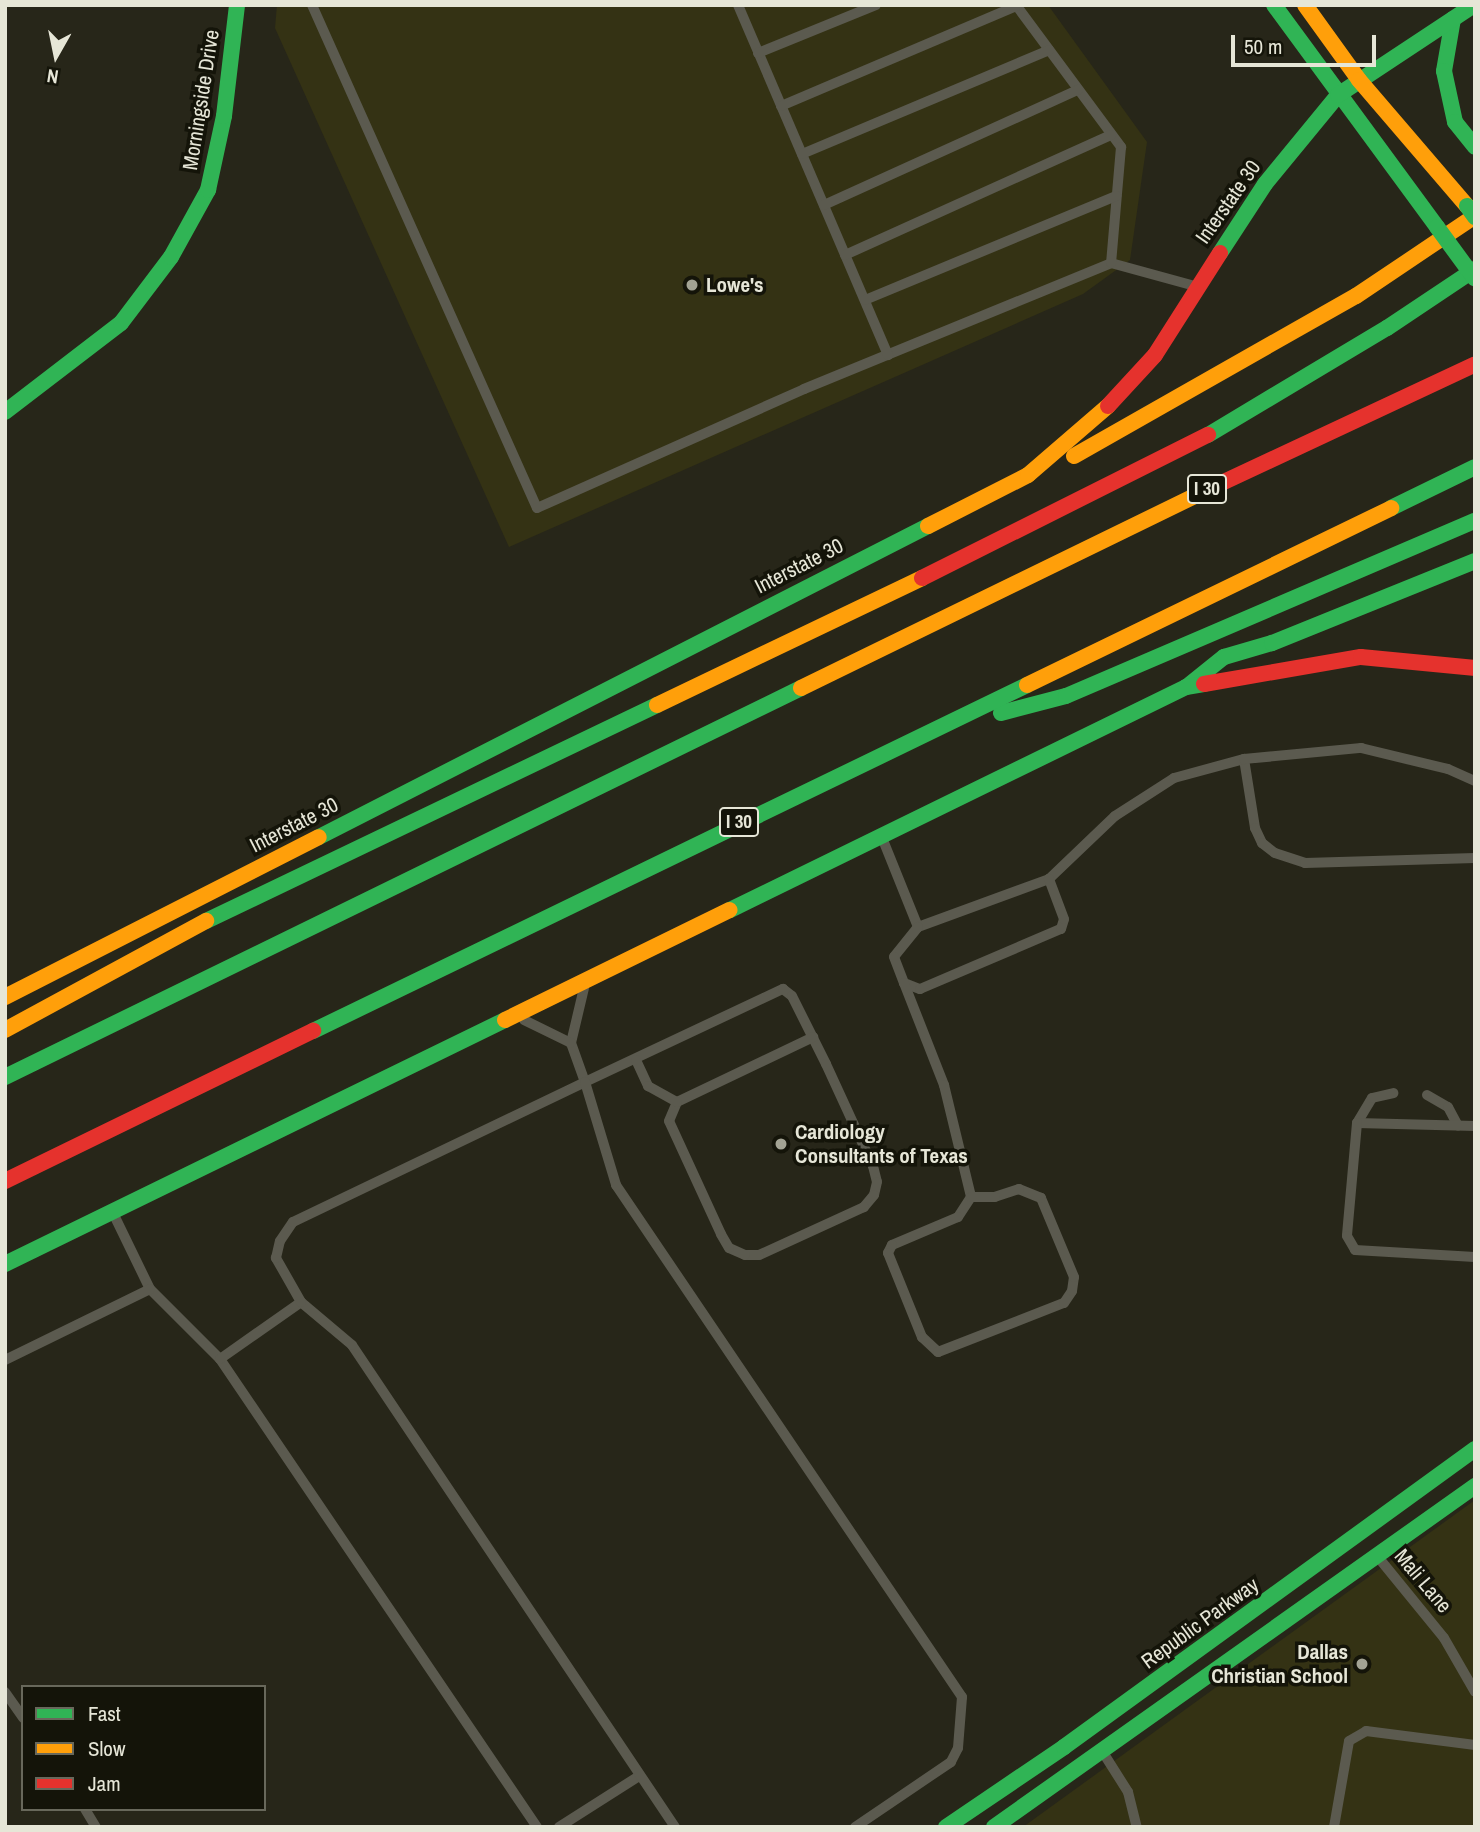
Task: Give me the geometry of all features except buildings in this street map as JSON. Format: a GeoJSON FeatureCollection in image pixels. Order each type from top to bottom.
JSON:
{"type":"FeatureCollection","features":[{"type":"Feature","properties":{"kind":"main road","name":"Morningside Drive"},"geometry":{"type":"LineString","coordinates":[[5,412],[121,323],[171,257],[208,190],[224,116],[237,5]]}},
{"type":"Feature","properties":{"kind":"main road"},"geometry":{"type":"LineString","coordinates":[[1274,5],[1475,279]]}},
{"type":"Feature","properties":{"kind":"main road"},"geometry":{"type":"LineString","coordinates":[[1028,475],[1077,455],[1356,296],[1472,213],[1359,80],[1305,5]]}},
{"type":"Feature","properties":{"kind":"main road","name":"Interstate 30"},"geometry":{"type":"LineString","coordinates":[[5,997],[1028,475],[1096,420],[1155,355],[1195,286],[1265,184],[1338,95],[1474,5]]}},
{"type":"Feature","properties":{"kind":"main road"},"geometry":{"type":"LineString","coordinates":[[1453,19],[1444,71],[1455,122],[1475,147]]}},
{"type":"Feature","properties":{"kind":"main road"},"geometry":{"type":"LineString","coordinates":[[5,1030],[162,942],[936,571],[1206,436],[1387,328],[1475,269]]}},
{"type":"Feature","properties":{"kind":"main road","name":"I 30"},"geometry":{"type":"LineString","coordinates":[[5,1077],[1368,411],[1475,364]]}},
{"type":"Feature","properties":{"kind":"main road"},"geometry":{"type":"LineString","coordinates":[[1368,411],[1426,367]]}},
{"type":"Feature","properties":{"kind":"main road","name":"I 30"},"geometry":{"type":"LineString","coordinates":[[5,1181],[921,733],[1475,467]]}},
{"type":"Feature","properties":{"kind":"main road"},"geometry":{"type":"LineString","coordinates":[[921,733],[1066,696],[1475,521]]}},
{"type":"Feature","properties":{"kind":"main road"},"geometry":{"type":"LineString","coordinates":[[5,1264],[1186,687],[1224,657],[1272,643],[1475,561]]}},
{"type":"Feature","properties":{"kind":"main road"},"geometry":{"type":"LineString","coordinates":[[1186,687],[1360,657],[1475,668]]}},
{"type":"Feature","properties":{"kind":"main road","name":"Republic Parkway"},"geometry":{"type":"LineString","coordinates":[[993,1827],[1102,1750],[1368,1545],[1475,1449]]}},
{"type":"Feature","properties":{"kind":"main road","name":"Republic Parkway"},"geometry":{"type":"LineString","coordinates":[[947,1827],[1088,1730],[1368,1545],[1475,1486]]}},
{"type":"Feature","properties":{"kind":"lane"},"geometry":{"type":"LineString","coordinates":[[738,5],[888,355]]}},
{"type":"Feature","properties":{"kind":"lane"},"geometry":{"type":"LineString","coordinates":[[758,53],[876,5]]}},
{"type":"Feature","properties":{"kind":"lane"},"geometry":{"type":"LineString","coordinates":[[314,6],[537,508],[888,355],[1111,263],[1195,286]]}},
{"type":"Feature","properties":{"kind":"lane"},"geometry":{"type":"LineString","coordinates":[[781,106],[1016,6],[1121,147],[1111,263]]}},
{"type":"Feature","properties":{"kind":"lane"},"geometry":{"type":"LineString","coordinates":[[802,154],[1049,50]]}},
{"type":"Feature","properties":{"kind":"lane"},"geometry":{"type":"LineString","coordinates":[[824,205],[1078,90]]}},
{"type":"Feature","properties":{"kind":"lane"},"geometry":{"type":"LineString","coordinates":[[845,255],[1111,135]]}},
{"type":"Feature","properties":{"kind":"lane"},"geometry":{"type":"LineString","coordinates":[[865,300],[1116,196]]}},
{"type":"Feature","properties":{"kind":"lane"},"geometry":{"type":"LineString","coordinates":[[971,1197],[995,1197],[1019,1189],[1041,1198],[1074,1277],[1072,1292],[1064,1303],[938,1352],[922,1337],[888,1253],[892,1245],[958,1217],[971,1197],[944,1085],[894,957],[918,928],[1049,879],[1115,816],[1174,778],[1244,759],[1361,748],[1448,769],[1475,780]]}},
{"type":"Feature","properties":{"kind":"lane"},"geometry":{"type":"LineString","coordinates":[[1244,759],[1255,828],[1262,843],[1275,853],[1305,863],[1475,858]]}},
{"type":"Feature","properties":{"kind":"lane"},"geometry":{"type":"LineString","coordinates":[[882,837],[918,928]]}},
{"type":"Feature","properties":{"kind":"lane"},"geometry":{"type":"LineString","coordinates":[[904,983],[920,989],[1061,929],[1064,919],[1049,879]]}},
{"type":"Feature","properties":{"kind":"lane"},"geometry":{"type":"LineString","coordinates":[[589,980],[580,996],[571,1043],[616,1185],[962,1697],[958,1748],[951,1762],[855,1827]]}},
{"type":"Feature","properties":{"kind":"lane"},"geometry":{"type":"LineString","coordinates":[[675,1827],[352,1345],[301,1302],[276,1258],[280,1241],[293,1222],[783,989],[792,996],[813,1037],[873,1166],[874,1195],[864,1208],[759,1255],[745,1255],[729,1248],[669,1121],[677,1102],[813,1037]]}},
{"type":"Feature","properties":{"kind":"lane"},"geometry":{"type":"LineString","coordinates":[[513,1018],[534,1021],[571,1043]]}},
{"type":"Feature","properties":{"kind":"lane"},"geometry":{"type":"LineString","coordinates":[[636,1060],[648,1086],[677,1102]]}},
{"type":"Feature","properties":{"kind":"lane"},"geometry":{"type":"LineString","coordinates":[[1393,1093],[1372,1098],[1357,1123],[1347,1237],[1355,1250],[1475,1257]]}},
{"type":"Feature","properties":{"kind":"lane"},"geometry":{"type":"LineString","coordinates":[[1427,1095],[1448,1107],[1458,1126]]}},
{"type":"Feature","properties":{"kind":"lane"},"geometry":{"type":"LineString","coordinates":[[1357,1123],[1475,1126]]}},
{"type":"Feature","properties":{"kind":"lane"},"geometry":{"type":"LineString","coordinates":[[113,1213],[150,1289],[220,1359],[537,1827]]}},
{"type":"Feature","properties":{"kind":"lane"},"geometry":{"type":"LineString","coordinates":[[5,1360],[150,1289]]}},
{"type":"Feature","properties":{"kind":"lane"},"geometry":{"type":"LineString","coordinates":[[220,1359],[301,1302]]}},
{"type":"Feature","properties":{"kind":"lane","name":"Mali Lane"},"geometry":{"type":"LineString","coordinates":[[1368,1545],[1444,1638],[1475,1692]]}},
{"type":"Feature","properties":{"kind":"lane"},"geometry":{"type":"LineString","coordinates":[[5,1692],[21,1715]]}},
{"type":"Feature","properties":{"kind":"lane"},"geometry":{"type":"LineString","coordinates":[[1088,1730],[1128,1792],[1137,1827]]}},
{"type":"Feature","properties":{"kind":"lane"},"geometry":{"type":"LineString","coordinates":[[1334,1827],[1349,1741],[1366,1731],[1475,1745]]}},
{"type":"Feature","properties":{"kind":"lane"},"geometry":{"type":"LineString","coordinates":[[559,1827],[639,1776]]}},
{"type":"Feature","properties":{"kind":"lane"},"geometry":{"type":"LineString","coordinates":[[86,1811],[96,1827]]}},
{"type":"Feature","properties":{"kind":"shaded area"},"geometry":{"type":"Polygon","coordinates":[[[277,5],[1048,5],[1147,142],[1130,260],[1083,294],[509,547],[275,28],[277,5]]]}},
{"type":"Feature","properties":{"kind":"shaded area","name":"Dallas Christian School"},"geometry":{"type":"Polygon","coordinates":[[[1475,1500],[1475,1827],[1023,1827],[1475,1500]]]}},
{"type":"Feature","properties":{"kind":"traffic: fast"},"geometry":{"type":"LineString","coordinates":[[5,412],[121,323],[171,257],[208,190],[224,116],[237,5]]}},
{"type":"Feature","properties":{"kind":"traffic: fast"},"geometry":{"type":"LineString","coordinates":[[1274,5],[1437,227]]}},
{"type":"Feature","properties":{"kind":"traffic: fast"},"geometry":{"type":"LineString","coordinates":[[1220,253],[1265,184],[1338,95],[1474,5]]}},
{"type":"Feature","properties":{"kind":"traffic: fast"},"geometry":{"type":"LineString","coordinates":[[1453,19],[1444,71],[1455,122],[1475,147]]}},
{"type":"Feature","properties":{"kind":"traffic: fast"},"geometry":{"type":"LineString","coordinates":[[1467,206],[1475,217]]}},
{"type":"Feature","properties":{"kind":"traffic: fast"},"geometry":{"type":"LineString","coordinates":[[1437,227],[1475,279]]}},
{"type":"Feature","properties":{"kind":"traffic: fast"},"geometry":{"type":"LineString","coordinates":[[1208,435],[1387,328],[1475,269]]}},
{"type":"Feature","properties":{"kind":"traffic: fast"},"geometry":{"type":"LineString","coordinates":[[1391,508],[1475,467]]}},
{"type":"Feature","properties":{"kind":"traffic: fast"},"geometry":{"type":"LineString","coordinates":[[1001,713],[1066,696],[1475,521]]}},
{"type":"Feature","properties":{"kind":"traffic: fast"},"geometry":{"type":"LineString","coordinates":[[319,837],[928,526]]}},
{"type":"Feature","properties":{"kind":"traffic: fast"},"geometry":{"type":"LineString","coordinates":[[1189,685],[1224,657],[1272,643],[1475,561]]}},
{"type":"Feature","properties":{"kind":"traffic: fast"},"geometry":{"type":"LineString","coordinates":[[730,910],[1186,687],[1204,684]]}},
{"type":"Feature","properties":{"kind":"traffic: fast"},"geometry":{"type":"LineString","coordinates":[[313,1031],[1027,685]]}},
{"type":"Feature","properties":{"kind":"traffic: fast"},"geometry":{"type":"LineString","coordinates":[[5,1077],[801,688]]}},
{"type":"Feature","properties":{"kind":"traffic: fast"},"geometry":{"type":"LineString","coordinates":[[206,921],[657,705]]}},
{"type":"Feature","properties":{"kind":"traffic: fast"},"geometry":{"type":"LineString","coordinates":[[5,1264],[505,1020]]}},
{"type":"Feature","properties":{"kind":"traffic: fast"},"geometry":{"type":"LineString","coordinates":[[946,1827],[1064,1747],[1475,1449]]}},
{"type":"Feature","properties":{"kind":"traffic: fast"},"geometry":{"type":"LineString","coordinates":[[994,1827],[1475,1486]]}},
{"type":"Feature","properties":{"kind":"traffic: slow"},"geometry":{"type":"LineString","coordinates":[[1305,5],[1359,80],[1467,206]]}},
{"type":"Feature","properties":{"kind":"traffic: slow"},"geometry":{"type":"LineString","coordinates":[[1074,456],[1356,296],[1475,216]]}},
{"type":"Feature","properties":{"kind":"traffic: slow"},"geometry":{"type":"LineString","coordinates":[[928,526],[1028,475],[1108,406]]}},
{"type":"Feature","properties":{"kind":"traffic: slow"},"geometry":{"type":"LineString","coordinates":[[801,688],[1213,487]]}},
{"type":"Feature","properties":{"kind":"traffic: slow"},"geometry":{"type":"LineString","coordinates":[[1027,685],[1391,508]]}},
{"type":"Feature","properties":{"kind":"traffic: slow"},"geometry":{"type":"LineString","coordinates":[[657,705],[922,578]]}},
{"type":"Feature","properties":{"kind":"traffic: slow"},"geometry":{"type":"LineString","coordinates":[[5,997],[319,837]]}},
{"type":"Feature","properties":{"kind":"traffic: slow"},"geometry":{"type":"LineString","coordinates":[[505,1020],[730,910]]}},
{"type":"Feature","properties":{"kind":"traffic: slow"},"geometry":{"type":"LineString","coordinates":[[5,1030],[206,921]]}},
{"type":"Feature","properties":{"kind":"traffic: jam"},"geometry":{"type":"LineString","coordinates":[[1108,406],[1155,355],[1220,253]]}},
{"type":"Feature","properties":{"kind":"traffic: jam"},"geometry":{"type":"LineString","coordinates":[[1213,487],[1475,364]]}},
{"type":"Feature","properties":{"kind":"traffic: jam"},"geometry":{"type":"LineString","coordinates":[[922,578],[1208,435]]}},
{"type":"Feature","properties":{"kind":"traffic: jam"},"geometry":{"type":"LineString","coordinates":[[1204,684],[1361,657],[1475,668]]}},
{"type":"Feature","properties":{"kind":"traffic: jam"},"geometry":{"type":"LineString","coordinates":[[5,1181],[313,1031]]}},
{"type":"Feature","properties":{"kind":"place","name":"Lowe's"},"geometry":{"type":"Point","coordinates":[692,285]}},
{"type":"Feature","properties":{"kind":"place","name":"Cardiology Consultants of Texas"},"geometry":{"type":"Point","coordinates":[781,1144]}},
{"type":"Feature","properties":{"kind":"place","name":"Dallas Christian School"},"geometry":{"type":"Point","coordinates":[1362,1664]}}]}
